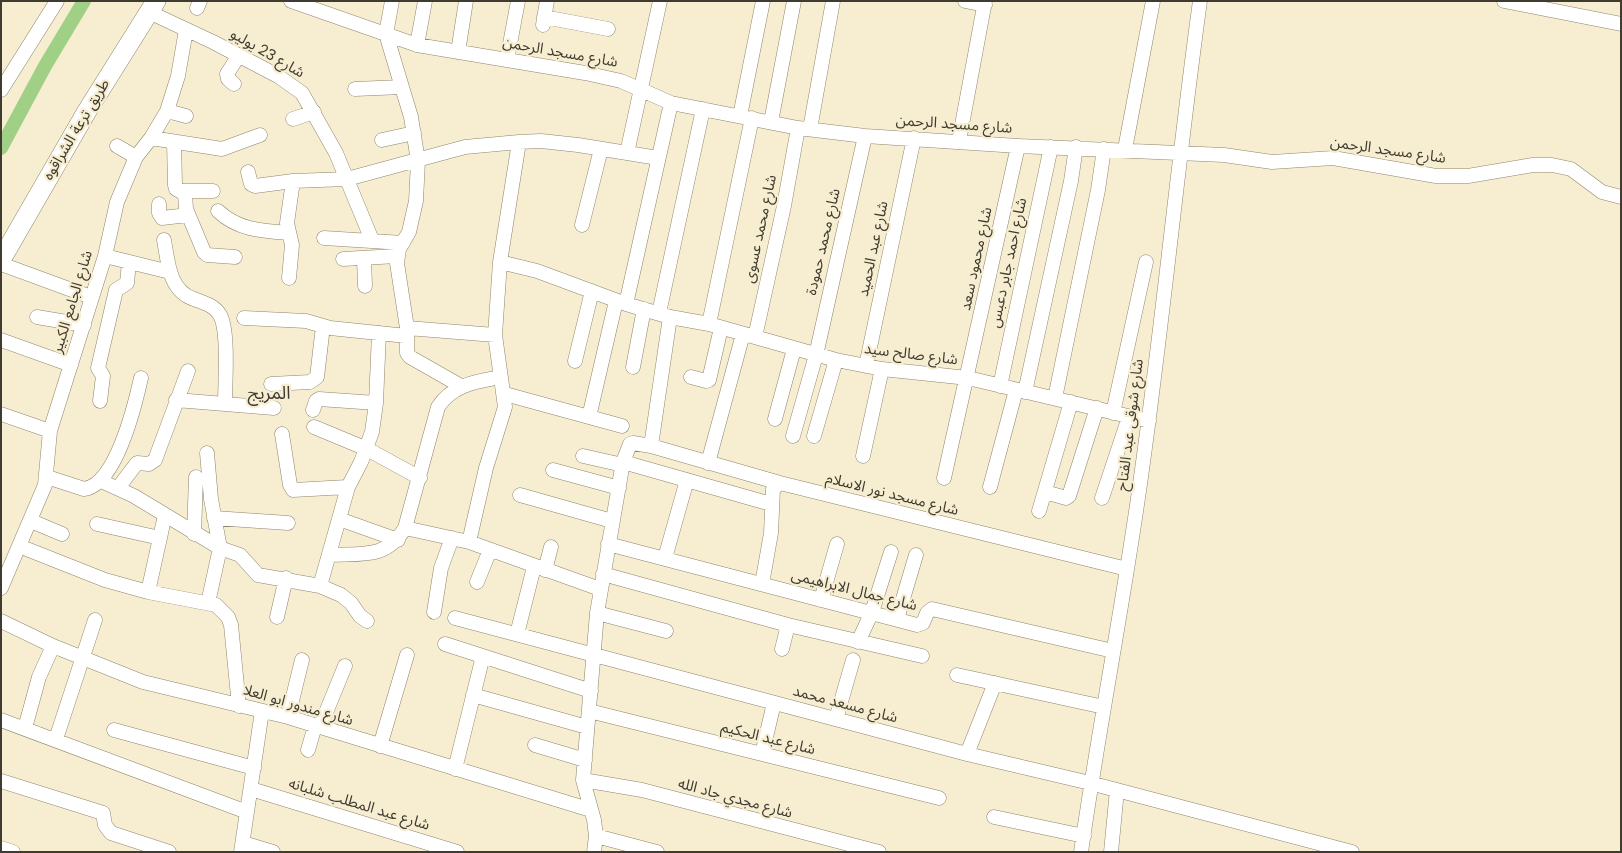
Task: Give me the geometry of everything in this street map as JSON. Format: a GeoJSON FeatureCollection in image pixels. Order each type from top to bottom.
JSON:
{"type":"FeatureCollection","features":[{"type":"Feature","properties":{"kind":"street"},"geometry":{"type":"LineString","coordinates":[[1,90],[57,1]]}},
{"type":"Feature","properties":{"kind":"street","name":"شارع مسجد الرحمن"},"geometry":{"type":"LineString","coordinates":[[291,1],[328,8],[386,34],[417,45],[621,81],[671,103],[804,128],[864,136],[1018,146],[1179,152],[1224,155],[1272,162],[1320,158],[1346,159],[1404,172],[1436,176],[1468,176],[1533,165],[1552,165],[1571,169],[1602,192],[1621,196]]}},
{"type":"Feature","properties":{"kind":"street"},"geometry":{"type":"LineString","coordinates":[[392,1],[386,34],[414,133],[418,161],[416,201],[409,232],[397,256],[407,332],[407,352],[410,356],[461,386]]}},
{"type":"Feature","properties":{"kind":"street"},"geometry":{"type":"LineString","coordinates":[[417,45],[425,1]]}},
{"type":"Feature","properties":{"kind":"street"},"geometry":{"type":"LineString","coordinates":[[458,52],[466,1]]}},
{"type":"Feature","properties":{"kind":"street"},"geometry":{"type":"LineString","coordinates":[[506,60],[518,1]]}},
{"type":"Feature","properties":{"kind":"street"},"geometry":{"type":"LineString","coordinates":[[547,1],[543,21],[608,28]]}},
{"type":"Feature","properties":{"kind":"street"},"geometry":{"type":"LineString","coordinates":[[627,154],[660,1]]}},
{"type":"Feature","properties":{"kind":"street"},"geometry":{"type":"LineString","coordinates":[[691,377],[709,380],[715,326],[763,1]]}},
{"type":"Feature","properties":{"kind":"street"},"geometry":{"type":"LineString","coordinates":[[771,122],[794,1]]}},
{"type":"Feature","properties":{"kind":"street","name":"شارع محمد عسوى"},"geometry":{"type":"LineString","coordinates":[[708,462],[749,336],[804,128],[833,1]]}},
{"type":"Feature","properties":{"kind":"street"},"geometry":{"type":"LineString","coordinates":[[959,141],[985,3],[965,1]]}},
{"type":"Feature","properties":{"kind":"street"},"geometry":{"type":"LineString","coordinates":[[1125,149],[1153,1]]}},
{"type":"Feature","properties":{"kind":"street","name":"شارع شوقى عبد الفتاح"},"geometry":{"type":"LineString","coordinates":[[1082,852],[1090,783],[1127,569],[1149,421],[1179,152],[1200,1]]}},
{"type":"Feature","properties":{"kind":"street"},"geometry":{"type":"LineString","coordinates":[[1504,1],[1621,24]]}},
{"type":"Feature","properties":{"kind":"street","name":"شارع 23 يوليو"},"geometry":{"type":"LineString","coordinates":[[153,7],[186,30],[291,83],[302,93],[336,153],[372,240]]}},
{"type":"Feature","properties":{"kind":"street","name":"طريق ترعة الشراقوه"},"geometry":{"type":"LineString","coordinates":[[1,260],[82,119],[153,7]]}},
{"type":"Feature","properties":{"kind":"street","name":"شارع الجامع الكبير"},"geometry":{"type":"LineString","coordinates":[[1,588],[5,570],[31,521],[46,477],[50,431],[105,256],[117,202],[136,157],[151,138],[167,111],[178,76],[186,30]]}},
{"type":"Feature","properties":{"kind":"street"},"geometry":{"type":"LineString","coordinates":[[234,84],[228,79],[227,74],[238,55]]}},
{"type":"Feature","properties":{"kind":"street"},"geometry":{"type":"LineString","coordinates":[[355,89],[402,87]]}},
{"type":"Feature","properties":{"kind":"street"},"geometry":{"type":"LineString","coordinates":[[589,417],[621,303],[671,103]]}},
{"type":"Feature","properties":{"kind":"street"},"geometry":{"type":"LineString","coordinates":[[652,446],[664,315],[703,109]]}},
{"type":"Feature","properties":{"kind":"street"},"geometry":{"type":"LineString","coordinates":[[167,111],[186,116]]}},
{"type":"Feature","properties":{"kind":"street"},"geometry":{"type":"LineString","coordinates":[[293,119],[314,112]]}},
{"type":"Feature","properties":{"kind":"street"},"geometry":{"type":"LineString","coordinates":[[382,140],[414,133]]}},
{"type":"Feature","properties":{"kind":"street"},"geometry":{"type":"LineString","coordinates":[[151,138],[222,150],[260,135]]}},
{"type":"Feature","properties":{"kind":"street","name":"شارع محمد حمودة"},"geometry":{"type":"LineString","coordinates":[[793,436],[816,355],[864,136]]}},
{"type":"Feature","properties":{"kind":"street","name":"شارع عبد الحميد"},"geometry":{"type":"LineString","coordinates":[[866,366],[914,138]]}},
{"type":"Feature","properties":{"kind":"street"},"geometry":{"type":"LineString","coordinates":[[248,172],[251,184],[255,186],[293,181],[347,179],[465,147],[541,141],[658,158]]}},
{"type":"Feature","properties":{"kind":"street"},"geometry":{"type":"LineString","coordinates":[[174,142],[176,189],[182,191],[213,191]]}},
{"type":"Feature","properties":{"kind":"street"},"geometry":{"type":"LineString","coordinates":[[469,542],[486,468],[502,420],[504,394],[495,335],[500,262],[519,142]]}},
{"type":"Feature","properties":{"kind":"street"},"geometry":{"type":"LineString","coordinates":[[117,146],[136,157]]}},
{"type":"Feature","properties":{"kind":"street","name":"شارع محمود سعد"},"geometry":{"type":"LineString","coordinates":[[944,478],[968,378],[1018,146]]}},
{"type":"Feature","properties":{"kind":"street","name":"شارع احمد جابر دعبس"},"geometry":{"type":"LineString","coordinates":[[1000,386],[1051,147]]}},
{"type":"Feature","properties":{"kind":"street"},"geometry":{"type":"LineString","coordinates":[[990,487],[1021,391],[1072,181],[1076,148]]}},
{"type":"Feature","properties":{"kind":"street"},"geometry":{"type":"LineString","coordinates":[[1055,398],[1098,190],[1104,148]]}},
{"type":"Feature","properties":{"kind":"street"},"geometry":{"type":"LineString","coordinates":[[582,225],[601,149]]}},
{"type":"Feature","properties":{"kind":"street"},"geometry":{"type":"LineString","coordinates":[[289,278],[292,257],[287,223],[293,181]]}},
{"type":"Feature","properties":{"kind":"street"},"geometry":{"type":"LineString","coordinates":[[182,191],[188,215],[204,252],[207,255],[235,257]]}},
{"type":"Feature","properties":{"kind":"street"},"geometry":{"type":"LineString","coordinates":[[159,204],[159,213],[162,218],[188,215]]}},
{"type":"Feature","properties":{"kind":"street"},"geometry":{"type":"LineString","coordinates":[[218,211],[228,221],[243,227],[261,231],[289,232]]}},
{"type":"Feature","properties":{"kind":"street"},"geometry":{"type":"LineString","coordinates":[[324,238],[403,243]]}},
{"type":"Feature","properties":{"kind":"street"},"geometry":{"type":"LineString","coordinates":[[164,240],[170,272],[182,292],[191,299],[211,306],[223,321],[225,404]]}},
{"type":"Feature","properties":{"kind":"street"},"geometry":{"type":"LineString","coordinates":[[105,256],[170,272]]}},
{"type":"Feature","properties":{"kind":"street"},"geometry":{"type":"LineString","coordinates":[[343,260],[397,256]]}},
{"type":"Feature","properties":{"kind":"street"},"geometry":{"type":"LineString","coordinates":[[364,258],[365,286]]}},
{"type":"Feature","properties":{"kind":"street"},"geometry":{"type":"LineString","coordinates":[[100,401],[103,376],[98,368],[115,295],[119,287],[127,283],[129,262]]}},
{"type":"Feature","properties":{"kind":"street","name":"شارع صالح سيد"},"geometry":{"type":"LineString","coordinates":[[500,262],[537,271],[621,303],[715,326],[836,360],[882,369],[968,378],[1149,421]]}},
{"type":"Feature","properties":{"kind":"street"},"geometry":{"type":"LineString","coordinates":[[1113,412],[1146,262]]}},
{"type":"Feature","properties":{"kind":"street"},"geometry":{"type":"LineString","coordinates":[[1,264],[91,297]]}},
{"type":"Feature","properties":{"kind":"street"},"geometry":{"type":"LineString","coordinates":[[575,361],[592,291]]}},
{"type":"Feature","properties":{"kind":"street"},"geometry":{"type":"LineString","coordinates":[[633,367],[644,309]]}},
{"type":"Feature","properties":{"kind":"street"},"geometry":{"type":"LineString","coordinates":[[37,317],[84,325]]}},
{"type":"Feature","properties":{"kind":"street"},"geometry":{"type":"LineString","coordinates":[[244,318],[306,321],[322,326],[379,333],[495,335]]}},
{"type":"Feature","properties":{"kind":"street"},"geometry":{"type":"LineString","coordinates":[[271,384],[310,382],[317,377],[322,326]]}},
{"type":"Feature","properties":{"kind":"street"},"geometry":{"type":"LineString","coordinates":[[320,586],[348,487],[367,449],[376,403],[379,333]]}},
{"type":"Feature","properties":{"kind":"street"},"geometry":{"type":"LineString","coordinates":[[1,340],[72,365]]}},
{"type":"Feature","properties":{"kind":"street"},"geometry":{"type":"LineString","coordinates":[[775,419],[794,349]]}},
{"type":"Feature","properties":{"kind":"street"},"geometry":{"type":"LineString","coordinates":[[814,436],[836,360]]}},
{"type":"Feature","properties":{"kind":"street"},"geometry":{"type":"LineString","coordinates":[[863,456],[882,369]]}},
{"type":"Feature","properties":{"kind":"street"},"geometry":{"type":"LineString","coordinates":[[118,488],[137,463],[152,464],[188,371]]}},
{"type":"Feature","properties":{"kind":"street"},"geometry":{"type":"LineString","coordinates":[[329,554],[371,554],[382,551],[401,534],[420,478],[438,407],[444,398],[461,386],[501,377]]}},
{"type":"Feature","properties":{"kind":"street"},"geometry":{"type":"LineString","coordinates":[[46,477],[84,489],[90,488],[101,481],[125,436],[141,378]]}},
{"type":"Feature","properties":{"kind":"street"},"geometry":{"type":"LineString","coordinates":[[504,394],[622,426]]}},
{"type":"Feature","properties":{"kind":"street"},"geometry":{"type":"LineString","coordinates":[[313,410],[316,401],[319,399],[376,403]]}},
{"type":"Feature","properties":{"kind":"street"},"geometry":{"type":"LineString","coordinates":[[176,400],[274,408]]}},
{"type":"Feature","properties":{"kind":"street"},"geometry":{"type":"LineString","coordinates":[[1039,511],[1070,402]]}},
{"type":"Feature","properties":{"kind":"street"},"geometry":{"type":"LineString","coordinates":[[1045,492],[1066,498],[1069,496],[1097,408]]}},
{"type":"Feature","properties":{"kind":"street"},"geometry":{"type":"LineString","coordinates":[[1,414],[50,431]]}},
{"type":"Feature","properties":{"kind":"street"},"geometry":{"type":"LineString","coordinates":[[1102,498],[1129,417]]}},
{"type":"Feature","properties":{"kind":"street"},"geometry":{"type":"LineString","coordinates":[[314,427],[367,449],[420,478]]}},
{"type":"Feature","properties":{"kind":"street"},"geometry":{"type":"LineString","coordinates":[[282,434],[290,485],[293,490],[348,487]]}},
{"type":"Feature","properties":{"kind":"street","name":"شارع مسجد نور الاسلام"},"geometry":{"type":"LineString","coordinates":[[623,464],[630,444],[652,446],[780,484],[1127,569]]}},
{"type":"Feature","properties":{"kind":"street"},"geometry":{"type":"LineString","coordinates":[[207,453],[214,518],[220,548],[208,603]]}},
{"type":"Feature","properties":{"kind":"street"},"geometry":{"type":"LineString","coordinates":[[583,456],[688,480],[771,504]]}},
{"type":"Feature","properties":{"kind":"street"},"geometry":{"type":"LineString","coordinates":[[594,852],[596,836],[583,780],[600,589],[623,464]]}},
{"type":"Feature","properties":{"kind":"street"},"geometry":{"type":"LineString","coordinates":[[553,470],[618,488]]}},
{"type":"Feature","properties":{"kind":"street"},"geometry":{"type":"LineString","coordinates":[[194,534],[196,477]]}},
{"type":"Feature","properties":{"kind":"street"},"geometry":{"type":"LineString","coordinates":[[665,558],[688,480]]}},
{"type":"Feature","properties":{"kind":"street"},"geometry":{"type":"LineString","coordinates":[[101,481],[118,488],[220,548],[245,558],[258,575],[286,578],[320,586],[341,595],[351,602],[360,616],[367,621]]}},
{"type":"Feature","properties":{"kind":"street"},"geometry":{"type":"LineString","coordinates":[[762,584],[771,533],[773,489],[780,484]]}},
{"type":"Feature","properties":{"kind":"street"},"geometry":{"type":"LineString","coordinates":[[520,495],[612,521]]}},
{"type":"Feature","properties":{"kind":"street"},"geometry":{"type":"LineString","coordinates":[[148,592],[165,515]]}},
{"type":"Feature","properties":{"kind":"street"},"geometry":{"type":"LineString","coordinates":[[214,518],[288,523]]}},
{"type":"Feature","properties":{"kind":"street"},"geometry":{"type":"LineString","coordinates":[[339,519],[401,534],[452,538],[469,542],[600,589]]}},
{"type":"Feature","properties":{"kind":"street"},"geometry":{"type":"LineString","coordinates":[[31,521],[62,534]]}},
{"type":"Feature","properties":{"kind":"street"},"geometry":{"type":"LineString","coordinates":[[97,524],[160,538]]}},
{"type":"Feature","properties":{"kind":"street"},"geometry":{"type":"LineString","coordinates":[[434,612],[441,568],[452,538]]}},
{"type":"Feature","properties":{"kind":"street","name":"شارع جمال الابراهيمى"},"geometry":{"type":"LineString","coordinates":[[608,544],[920,624],[932,609],[1113,651]]}},
{"type":"Feature","properties":{"kind":"street"},"geometry":{"type":"LineString","coordinates":[[821,600],[837,544]]}},
{"type":"Feature","properties":{"kind":"street"},"geometry":{"type":"LineString","coordinates":[[19,546],[105,580],[148,592],[208,603],[223,610],[230,625],[239,706]]}},
{"type":"Feature","properties":{"kind":"street"},"geometry":{"type":"LineString","coordinates":[[517,634],[540,568],[551,547]]}},
{"type":"Feature","properties":{"kind":"street"},"geometry":{"type":"LineString","coordinates":[[477,582],[490,550]]}},
{"type":"Feature","properties":{"kind":"street"},"geometry":{"type":"LineString","coordinates":[[858,642],[872,612],[891,552]]}},
{"type":"Feature","properties":{"kind":"street"},"geometry":{"type":"LineString","coordinates":[[898,619],[916,555]]}},
{"type":"Feature","properties":{"kind":"street"},"geometry":{"type":"LineString","coordinates":[[603,574],[788,625],[922,656]]}},
{"type":"Feature","properties":{"kind":"street"},"geometry":{"type":"LineString","coordinates":[[277,616],[286,578]]}},
{"type":"Feature","properties":{"kind":"street"},"geometry":{"type":"LineString","coordinates":[[597,613],[666,631]]}},
{"type":"Feature","properties":{"kind":"street","name":"شارع مسعد محمد"},"geometry":{"type":"LineString","coordinates":[[455,618],[967,754],[1090,783],[1352,852]]}},
{"type":"Feature","properties":{"kind":"street"},"geometry":{"type":"LineString","coordinates":[[56,739],[95,620]]}},
{"type":"Feature","properties":{"kind":"street","name":"شارع مندور ابو العلا"},"geometry":{"type":"LineString","coordinates":[[1,621],[53,646],[143,682],[288,717],[591,810]]}},
{"type":"Feature","properties":{"kind":"street"},"geometry":{"type":"LineString","coordinates":[[782,649],[788,625]]}},
{"type":"Feature","properties":{"kind":"street"},"geometry":{"type":"LineString","coordinates":[[445,644],[590,691]]}},
{"type":"Feature","properties":{"kind":"street"},"geometry":{"type":"LineString","coordinates":[[25,728],[39,677],[53,646]]}},
{"type":"Feature","properties":{"kind":"street"},"geometry":{"type":"LineString","coordinates":[[380,746],[407,654]]}},
{"type":"Feature","properties":{"kind":"street"},"geometry":{"type":"LineString","coordinates":[[455,769],[483,656]]}},
{"type":"Feature","properties":{"kind":"street"},"geometry":{"type":"LineString","coordinates":[[288,717],[302,660]]}},
{"type":"Feature","properties":{"kind":"street"},"geometry":{"type":"LineString","coordinates":[[836,719],[853,660]]}},
{"type":"Feature","properties":{"kind":"street"},"geometry":{"type":"LineString","coordinates":[[308,750],[345,666]]}},
{"type":"Feature","properties":{"kind":"street"},"geometry":{"type":"LineString","coordinates":[[957,675],[1104,707]]}},
{"type":"Feature","properties":{"kind":"street"},"geometry":{"type":"LineString","coordinates":[[967,754],[994,683]]}},
{"type":"Feature","properties":{"kind":"street"},"geometry":{"type":"LineString","coordinates":[[473,695],[588,728]]}},
{"type":"Feature","properties":{"kind":"street"},"geometry":{"type":"LineString","coordinates":[[762,754],[774,703]]}},
{"type":"Feature","properties":{"kind":"street"},"geometry":{"type":"LineString","coordinates":[[262,711],[242,847],[273,852]]}},
{"type":"Feature","properties":{"kind":"street","name":"شارع عبد الحكيم"},"geometry":{"type":"LineString","coordinates":[[589,711],[939,798]]}},
{"type":"Feature","properties":{"kind":"street"},"geometry":{"type":"LineString","coordinates":[[1,720],[247,812]]}},
{"type":"Feature","properties":{"kind":"street"},"geometry":{"type":"LineString","coordinates":[[114,730],[254,768]]}},
{"type":"Feature","properties":{"kind":"street"},"geometry":{"type":"LineString","coordinates":[[535,745],[585,760]]}},
{"type":"Feature","properties":{"kind":"street","name":"شارع مجدي جاد الله"},"geometry":{"type":"LineString","coordinates":[[583,780],[642,790],[879,852]]}},
{"type":"Feature","properties":{"kind":"street"},"geometry":{"type":"LineString","coordinates":[[1,781],[103,814],[105,826],[111,833],[169,852]]}},
{"type":"Feature","properties":{"kind":"street","name":"شارع عبد المطلب شلبانه"},"geometry":{"type":"LineString","coordinates":[[251,789],[457,852]]}},
{"type":"Feature","properties":{"kind":"street"},"geometry":{"type":"LineString","coordinates":[[1111,852],[1117,790]]}},
{"type":"Feature","properties":{"kind":"street"},"geometry":{"type":"LineString","coordinates":[[994,817],[1084,836]]}},
{"type":"Feature","properties":{"kind":"street"},"geometry":{"type":"LineString","coordinates":[[596,836],[657,852]]}},
{"type":"Feature","properties":{"kind":"street"},"geometry":{"type":"LineString","coordinates":[[1,848],[13,852]]}},
{"type":"Feature","properties":{"kind":"waterway"},"geometry":{"type":"LineString","coordinates":[[1,148],[45,66],[84,1]]}},
{"type":"Feature","properties":{"kind":"district","name":"المريج"},"geometry":{"type":"Point","coordinates":[269,394]}}]}
